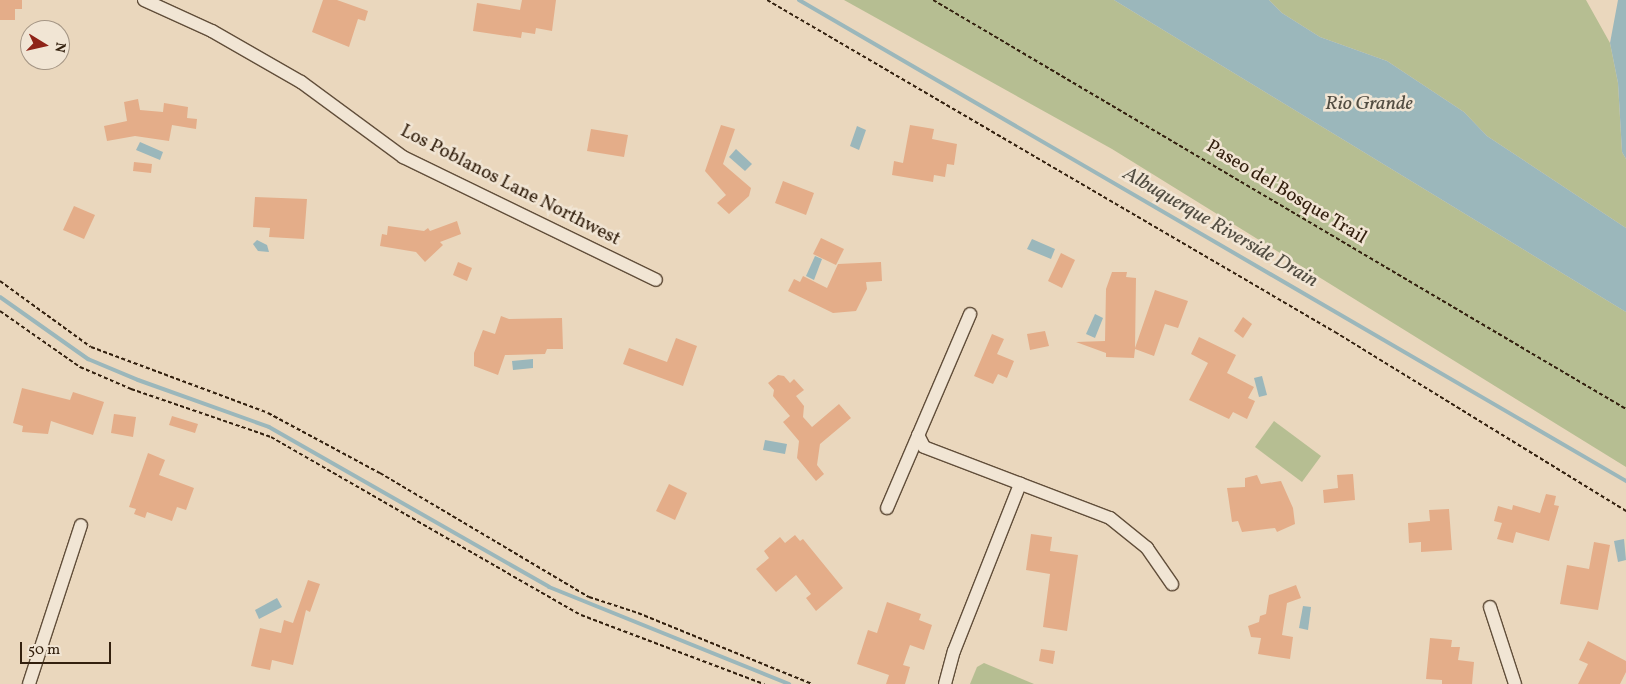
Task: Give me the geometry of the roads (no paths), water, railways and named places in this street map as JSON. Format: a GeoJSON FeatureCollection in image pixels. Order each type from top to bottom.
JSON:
{"type":"FeatureCollection","features":[{"type":"Feature","properties":{"kind":"street","name":"Los Poblanos Lane Northwest"},"geometry":{"type":"LineString","coordinates":[[144,0],[212,31],[301,82],[403,157],[656,280]]}},
{"type":"Feature","properties":{"kind":"street"},"geometry":{"type":"LineString","coordinates":[[887,508],[970,314]]}},
{"type":"Feature","properties":{"kind":"street"},"geometry":{"type":"LineString","coordinates":[[918,435],[924,447],[1110,518],[1147,548],[1172,584]]}},
{"type":"Feature","properties":{"kind":"street"},"geometry":{"type":"LineString","coordinates":[[945,684],[954,651],[1020,484]]}},
{"type":"Feature","properties":{"kind":"street"},"geometry":{"type":"LineString","coordinates":[[29,684],[81,525]]}},
{"type":"Feature","properties":{"kind":"street"},"geometry":{"type":"LineString","coordinates":[[1490,608],[1515,684]]}},
{"type":"Feature","properties":{"kind":"water","name":"Rio Grande"},"geometry":{"type":"Polygon","coordinates":[[[1114,0],[1269,0],[1282,13],[1320,37],[1387,61],[1464,112],[1487,136],[1626,228],[1626,312],[1114,0]]]}},
{"type":"Feature","properties":{"kind":"water"},"geometry":{"type":"Polygon","coordinates":[[[1618,0],[1626,0],[1626,159],[1622,152],[1618,83],[1610,43],[1618,0]]]}},
{"type":"Feature","properties":{"kind":"water"},"geometry":{"type":"Polygon","coordinates":[[[857,126],[866,130],[859,150],[850,146],[857,126]]]}},
{"type":"Feature","properties":{"kind":"water"},"geometry":{"type":"Polygon","coordinates":[[[140,142],[163,152],[160,160],[136,150],[140,142]]]}},
{"type":"Feature","properties":{"kind":"water"},"geometry":{"type":"Polygon","coordinates":[[[736,149],[752,164],[745,171],[729,157],[736,149]]]}},
{"type":"Feature","properties":{"kind":"water"},"geometry":{"type":"Polygon","coordinates":[[[1032,239],[1055,249],[1051,259],[1027,249],[1032,239]]]}},
{"type":"Feature","properties":{"kind":"water"},"geometry":{"type":"Polygon","coordinates":[[[257,240],[267,245],[269,252],[258,251],[253,244],[257,240]]]}},
{"type":"Feature","properties":{"kind":"water"},"geometry":{"type":"Polygon","coordinates":[[[815,256],[822,259],[814,280],[806,276],[815,256]]]}},
{"type":"Feature","properties":{"kind":"water"},"geometry":{"type":"Polygon","coordinates":[[[1095,314],[1103,318],[1095,338],[1086,334],[1095,314]]]}},
{"type":"Feature","properties":{"kind":"water"},"geometry":{"type":"Polygon","coordinates":[[[533,359],[533,368],[513,370],[512,361],[533,359]]]}},
{"type":"Feature","properties":{"kind":"water"},"geometry":{"type":"Polygon","coordinates":[[[1262,376],[1267,395],[1259,397],[1254,378],[1262,376]]]}},
{"type":"Feature","properties":{"kind":"water"},"geometry":{"type":"Polygon","coordinates":[[[765,440],[787,444],[785,454],[763,450],[765,440]]]}},
{"type":"Feature","properties":{"kind":"water"},"geometry":{"type":"Polygon","coordinates":[[[1624,539],[1626,560],[1618,562],[1614,541],[1624,539]]]}},
{"type":"Feature","properties":{"kind":"water"},"geometry":{"type":"Polygon","coordinates":[[[277,598],[282,607],[259,619],[255,610],[277,598]]]}},
{"type":"Feature","properties":{"kind":"water"},"geometry":{"type":"Polygon","coordinates":[[[1303,606],[1311,607],[1308,630],[1299,628],[1303,606]]]}},
{"type":"Feature","properties":{"kind":"waterway","name":"Albuquerque Riverside Drain"},"geometry":{"type":"LineString","coordinates":[[799,0],[1626,481]]}},
{"type":"Feature","properties":{"kind":"waterway"},"geometry":{"type":"LineString","coordinates":[[0,297],[88,359],[138,380],[269,427],[549,587],[789,684]]}}]}
